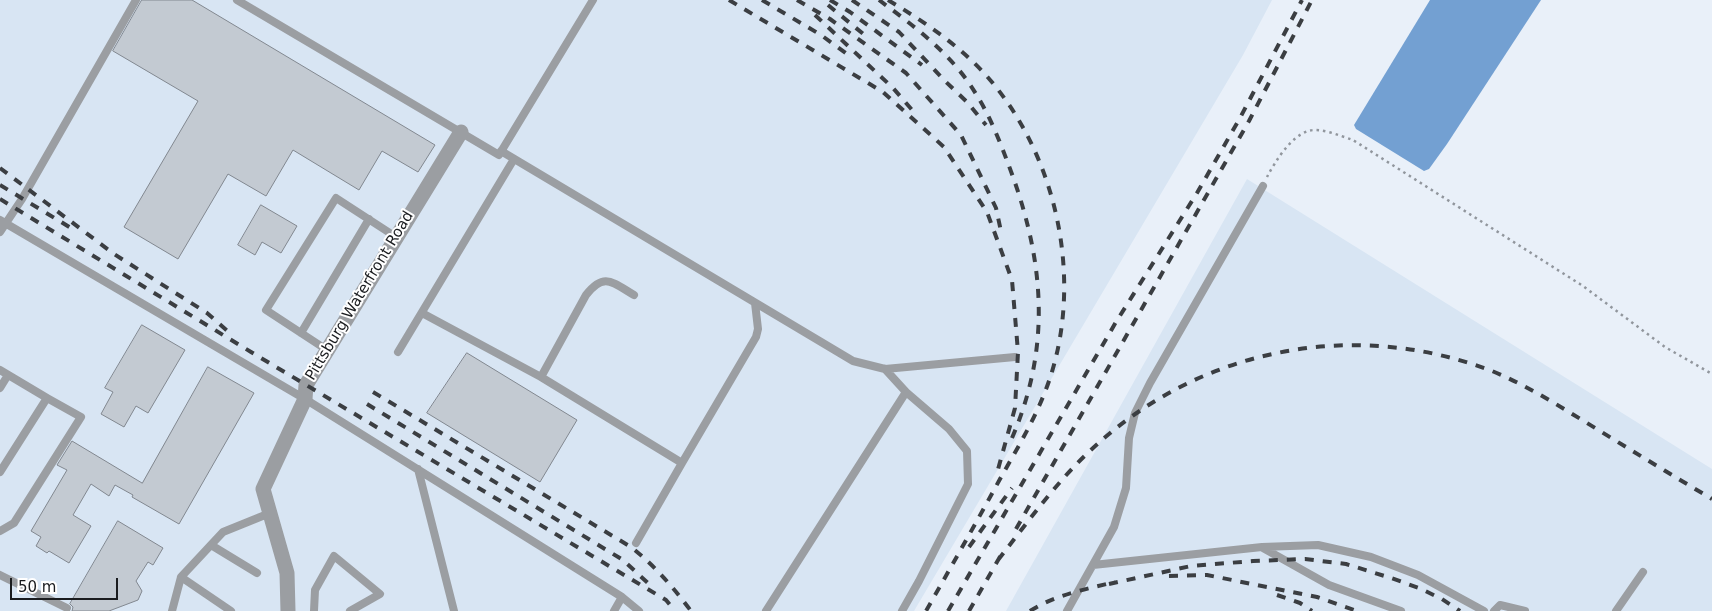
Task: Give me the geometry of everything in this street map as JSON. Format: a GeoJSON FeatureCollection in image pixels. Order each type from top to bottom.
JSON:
{"type":"FeatureCollection","features":[{"type":"Feature","properties":{"kind":"street","name":"Pittsburg Waterfront Road"},"geometry":{"type":"LineString","coordinates":[[288,611],[287,573],[263,489],[305,399],[306,385],[461,132]]}},
{"type":"Feature","properties":{"kind":"lane"},"geometry":{"type":"LineString","coordinates":[[0,232],[3,222],[136,0]]}},
{"type":"Feature","properties":{"kind":"lane"},"geometry":{"type":"LineString","coordinates":[[236,0],[499,155],[593,0]]}},
{"type":"Feature","properties":{"kind":"lane"},"geometry":{"type":"LineString","coordinates":[[501,151],[853,361],[885,369],[1015,357]]}},
{"type":"Feature","properties":{"kind":"lane"},"geometry":{"type":"LineString","coordinates":[[398,352],[514,158]]}},
{"type":"Feature","properties":{"kind":"lane"},"geometry":{"type":"LineString","coordinates":[[1067,611],[1114,527],[1126,488],[1129,438],[1135,413],[1150,383],[1262,186]]}},
{"type":"Feature","properties":{"kind":"lane"},"geometry":{"type":"LineString","coordinates":[[327,350],[266,310],[336,198],[396,237]]}},
{"type":"Feature","properties":{"kind":"lane"},"geometry":{"type":"LineString","coordinates":[[301,333],[369,219]]}},
{"type":"Feature","properties":{"kind":"lane"},"geometry":{"type":"LineString","coordinates":[[3,222],[305,399],[622,597],[639,611]]}},
{"type":"Feature","properties":{"kind":"lane"},"geometry":{"type":"LineString","coordinates":[[541,377],[586,295],[594,284],[602,281],[613,282],[634,295]]}},
{"type":"Feature","properties":{"kind":"lane"},"geometry":{"type":"LineString","coordinates":[[636,543],[756,337],[758,329],[755,303]]}},
{"type":"Feature","properties":{"kind":"lane"},"geometry":{"type":"LineString","coordinates":[[422,313],[541,377],[682,463]]}},
{"type":"Feature","properties":{"kind":"lane"},"geometry":{"type":"LineString","coordinates":[[885,369],[906,392],[949,428],[967,451],[968,484],[902,611]]}},
{"type":"Feature","properties":{"kind":"lane"},"geometry":{"type":"LineString","coordinates":[[0,370],[81,417],[14,522],[0,531]]}},
{"type":"Feature","properties":{"kind":"lane"},"geometry":{"type":"LineString","coordinates":[[0,388],[8,375]]}},
{"type":"Feature","properties":{"kind":"lane"},"geometry":{"type":"LineString","coordinates":[[766,611],[906,392]]}},
{"type":"Feature","properties":{"kind":"lane"},"geometry":{"type":"LineString","coordinates":[[0,472],[47,398]]}},
{"type":"Feature","properties":{"kind":"lane"},"geometry":{"type":"LineString","coordinates":[[418,469],[454,611]]}},
{"type":"Feature","properties":{"kind":"lane"},"geometry":{"type":"LineString","coordinates":[[172,611],[181,577],[224,532],[270,514]]}},
{"type":"Feature","properties":{"kind":"lane"},"geometry":{"type":"LineString","coordinates":[[211,545],[257,573]]}},
{"type":"Feature","properties":{"kind":"lane"},"geometry":{"type":"LineString","coordinates":[[1093,566],[1262,547],[1318,545],[1372,557],[1418,575],[1484,611]]}},
{"type":"Feature","properties":{"kind":"lane"},"geometry":{"type":"LineString","coordinates":[[1262,547],[1330,585],[1401,611]]}},
{"type":"Feature","properties":{"kind":"lane"},"geometry":{"type":"LineString","coordinates":[[314,611],[316,590],[334,556],[380,594],[350,611]]}},
{"type":"Feature","properties":{"kind":"lane"},"geometry":{"type":"LineString","coordinates":[[1616,611],[1644,572]]}},
{"type":"Feature","properties":{"kind":"lane"},"geometry":{"type":"LineString","coordinates":[[0,575],[67,608]]}},
{"type":"Feature","properties":{"kind":"lane"},"geometry":{"type":"LineString","coordinates":[[181,577],[231,611]]}},
{"type":"Feature","properties":{"kind":"lane"},"geometry":{"type":"LineString","coordinates":[[614,611],[622,597]]}},
{"type":"Feature","properties":{"kind":"lane"},"geometry":{"type":"LineString","coordinates":[[1494,611],[1500,605],[1525,611]]}},
{"type":"Feature","properties":{"kind":"path"},"geometry":{"type":"LineString","coordinates":[[1262,186],[1277,159],[1292,141],[1308,131],[1329,131],[1353,140],[1583,286],[1666,347],[1712,374]]}},
{"type":"Feature","properties":{"kind":"shaded area"},"geometry":{"type":"Polygon","coordinates":[[[0,0],[1272,0],[1243,55],[914,611],[0,611],[0,0]]]}},
{"type":"Feature","properties":{"kind":"shaded area"},"geometry":{"type":"Polygon","coordinates":[[[1247,179],[1712,469],[1712,611],[1006,611],[1247,179]]]}},
{"type":"Feature","properties":{"kind":"water"},"geometry":{"type":"Polygon","coordinates":[[[1430,0],[1541,0],[1447,144],[1429,169],[1424,171],[1356,129],[1354,125],[1430,0]]]}},
{"type":"Feature","properties":{"kind":"building"},"geometry":{"type":"Polygon","coordinates":[[[142,0],[192,0],[435,145],[418,172],[382,151],[359,190],[293,150],[266,196],[228,174],[178,259],[124,227],[198,101],[113,51],[142,0]]]}},
{"type":"Feature","properties":{"kind":"building"},"geometry":{"type":"Polygon","coordinates":[[[261,205],[297,226],[281,253],[262,242],[255,255],[238,245],[261,205]]]}},
{"type":"Feature","properties":{"kind":"building"},"geometry":{"type":"Polygon","coordinates":[[[142,325],[185,350],[148,413],[136,406],[124,427],[101,414],[113,392],[105,388],[142,325]]]}},
{"type":"Feature","properties":{"kind":"building"},"geometry":{"type":"Polygon","coordinates":[[[467,353],[577,420],[540,482],[427,413],[467,353]]]}},
{"type":"Feature","properties":{"kind":"building"},"geometry":{"type":"Polygon","coordinates":[[[208,367],[254,393],[179,524],[115,485],[109,496],[91,484],[73,515],[91,526],[69,563],[49,551],[47,553],[36,546],[41,537],[31,531],[67,470],[57,465],[72,441],[142,483],[208,367]]]}},
{"type":"Feature","properties":{"kind":"building"},"geometry":{"type":"Polygon","coordinates":[[[118,521],[163,548],[153,565],[148,562],[136,581],[142,591],[138,600],[109,611],[72,611],[73,607],[70,604],[118,521]]]}},
{"type":"Feature","properties":{"kind":"railway"},"geometry":{"type":"LineString","coordinates":[[729,0],[883,92],[944,147],[987,212],[1012,280],[1018,352],[1015,408],[997,473]]}},
{"type":"Feature","properties":{"kind":"railway"},"geometry":{"type":"LineString","coordinates":[[762,0],[821,35],[851,57]]}},
{"type":"Feature","properties":{"kind":"railway"},"geometry":{"type":"LineString","coordinates":[[797,0],[830,19],[906,73],[961,135],[996,208],[1002,236]]}},
{"type":"Feature","properties":{"kind":"railway"},"geometry":{"type":"LineString","coordinates":[[830,0],[850,12],[922,65]]}},
{"type":"Feature","properties":{"kind":"railway"},"geometry":{"type":"LineString","coordinates":[[852,0],[899,32],[967,102],[986,125]]}},
{"type":"Feature","properties":{"kind":"railway"},"geometry":{"type":"LineString","coordinates":[[879,0],[932,42],[967,80],[981,102],[994,129],[1021,201],[1036,268],[1039,302],[1038,336],[1025,403],[1012,438]]}},
{"type":"Feature","properties":{"kind":"railway"},"geometry":{"type":"LineString","coordinates":[[888,0],[951,42],[984,73],[1009,105],[1030,141],[1046,179],[1057,219],[1063,260],[1064,301],[1059,342],[1044,394],[1020,443],[926,611]]}},
{"type":"Feature","properties":{"kind":"railway"},"geometry":{"type":"LineString","coordinates":[[948,611],[1116,322],[1197,193],[1240,118],[1302,0]]}},
{"type":"Feature","properties":{"kind":"railway"},"geometry":{"type":"LineString","coordinates":[[1016,529],[1249,121],[1312,0]]}},
{"type":"Feature","properties":{"kind":"railway"},"geometry":{"type":"LineString","coordinates":[[828,5],[867,37]]}},
{"type":"Feature","properties":{"kind":"railway"},"geometry":{"type":"LineString","coordinates":[[815,15],[893,88],[913,111]]}},
{"type":"Feature","properties":{"kind":"railway"},"geometry":{"type":"LineString","coordinates":[[0,168],[114,254],[207,313],[231,334]]}},
{"type":"Feature","properties":{"kind":"railway"},"geometry":{"type":"LineString","coordinates":[[0,185],[71,228]]}},
{"type":"Feature","properties":{"kind":"railway"},"geometry":{"type":"LineString","coordinates":[[0,199],[251,352],[666,600],[675,611]]}},
{"type":"Feature","properties":{"kind":"railway"},"geometry":{"type":"LineString","coordinates":[[998,560],[1043,502],[1079,461],[1135,414],[1181,387],[1230,366],[1281,352],[1333,346],[1386,347],[1440,355],[1492,371],[1517,382],[1552,402],[1712,499]]}},
{"type":"Feature","properties":{"kind":"railway"},"geometry":{"type":"LineString","coordinates":[[373,392],[631,547],[663,577],[691,611]]}},
{"type":"Feature","properties":{"kind":"railway"},"geometry":{"type":"LineString","coordinates":[[367,404],[623,560],[650,585]]}},
{"type":"Feature","properties":{"kind":"railway"},"geometry":{"type":"LineString","coordinates":[[969,547],[1012,488]]}},
{"type":"Feature","properties":{"kind":"railway"},"geometry":{"type":"LineString","coordinates":[[969,611],[1001,555]]}},
{"type":"Feature","properties":{"kind":"railway"},"geometry":{"type":"LineString","coordinates":[[1109,584],[1191,566],[1305,559],[1346,564],[1391,578],[1419,588],[1442,599],[1460,611]]}},
{"type":"Feature","properties":{"kind":"railway"},"geometry":{"type":"LineString","coordinates":[[1169,576],[1207,575],[1317,597],[1357,611]]}},
{"type":"Feature","properties":{"kind":"railway"},"geometry":{"type":"LineString","coordinates":[[1030,611],[1060,597],[1115,582]]}},
{"type":"Feature","properties":{"kind":"railway"},"geometry":{"type":"LineString","coordinates":[[1277,595],[1300,603],[1312,611]]}}]}
